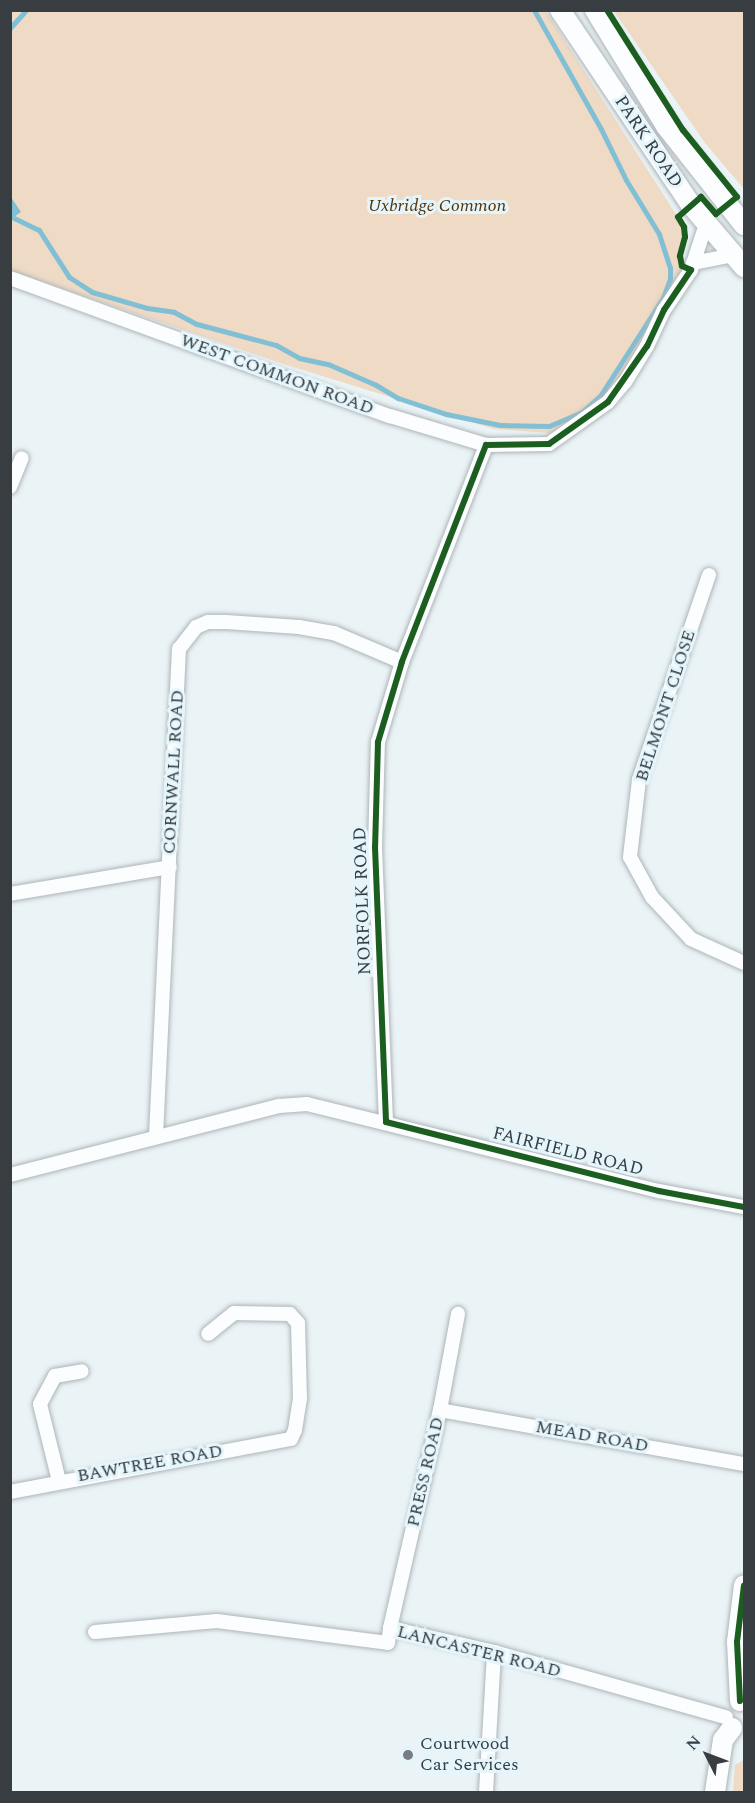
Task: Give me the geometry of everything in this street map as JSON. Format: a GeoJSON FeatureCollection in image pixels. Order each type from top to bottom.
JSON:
{"type":"FeatureCollection","features":[{"type":"Feature","properties":{"kind":"main road","name":"PARK ROAD"},"geometry":{"type":"LineString","coordinates":[[560,10],[691,206],[740,260]]}},
{"type":"Feature","properties":{"kind":"main road","name":"PARK ROAD"},"geometry":{"type":"LineString","coordinates":[[595,10],[666,126],[744,225]]}},
{"type":"Feature","properties":{"kind":"main road"},"geometry":{"type":"LineString","coordinates":[[715,1792],[723,1740],[734,1725],[729,1708],[742,1702],[737,1642],[744,1586]]}},
{"type":"Feature","properties":{"kind":"street"},"geometry":{"type":"LineString","coordinates":[[706,224],[693,263],[740,260]]}},
{"type":"Feature","properties":{"kind":"street","name":"WEST COMMON ROAD"},"geometry":{"type":"LineString","coordinates":[[10,278],[390,416],[486,445],[549,444],[608,402],[625,382],[693,263]]}},
{"type":"Feature","properties":{"kind":"street","name":"NORFOLK ROAD"},"geometry":{"type":"LineString","coordinates":[[386,1122],[375,847],[378,742],[402,662],[486,445]]}},
{"type":"Feature","properties":{"kind":"street"},"geometry":{"type":"LineString","coordinates":[[10,487],[22,459]]}},
{"type":"Feature","properties":{"kind":"street","name":"BELMONT CLOSE"},"geometry":{"type":"LineString","coordinates":[[709,575],[639,780],[630,857],[652,897],[691,939],[744,963]]}},
{"type":"Feature","properties":{"kind":"street","name":"CORNWALL ROAD"},"geometry":{"type":"LineString","coordinates":[[156,1136],[179,649],[196,627],[208,622],[299,627],[334,633],[402,662]]}},
{"type":"Feature","properties":{"kind":"street"},"geometry":{"type":"LineString","coordinates":[[10,894],[170,867]]}},
{"type":"Feature","properties":{"kind":"street","name":"FAIRFIELD ROAD"},"geometry":{"type":"LineString","coordinates":[[10,1175],[156,1136],[288,1105],[307,1104],[659,1191],[744,1207]]}},
{"type":"Feature","properties":{"kind":"street","name":"BAWTREE ROAD"},"geometry":{"type":"LineString","coordinates":[[10,1492],[291,1439],[295,1430],[300,1399],[298,1323],[290,1314],[234,1313],[208,1334]]}},
{"type":"Feature","properties":{"kind":"street","name":"PRESS ROAD"},"geometry":{"type":"LineString","coordinates":[[390,1628],[440,1410],[458,1314]]}},
{"type":"Feature","properties":{"kind":"street"},"geometry":{"type":"LineString","coordinates":[[59,1481],[40,1404],[55,1376],[82,1371]]}},
{"type":"Feature","properties":{"kind":"street","name":"MEAD ROAD"},"geometry":{"type":"LineString","coordinates":[[440,1410],[744,1464]]}},
{"type":"Feature","properties":{"kind":"street","name":"LANCASTER ROAD"},"geometry":{"type":"LineString","coordinates":[[95,1632],[217,1621],[388,1643],[390,1628],[494,1652],[734,1725]]}},
{"type":"Feature","properties":{"kind":"street"},"geometry":{"type":"LineString","coordinates":[[486,1792],[494,1652]]}},
{"type":"Feature","properties":{"kind":"green space","name":"Uxbridge Common"},"geometry":{"type":"Polygon","coordinates":[[[11,11],[546,11],[684,227],[682,281],[608,402],[550,433],[494,429],[280,363],[11,271],[11,11]]]}},
{"type":"Feature","properties":{"kind":"green space"},"geometry":{"type":"Polygon","coordinates":[[[614,11],[744,11],[744,189],[705,143],[614,11]]]}},
{"type":"Feature","properties":{"kind":"green space"},"geometry":{"type":"Polygon","coordinates":[[[744,1760],[744,1792],[733,1792],[735,1765],[744,1760]]]}},
{"type":"Feature","properties":{"kind":"water"},"geometry":{"type":"Polygon","coordinates":[[[11,197],[21,212],[11,219],[11,197]]]}},
{"type":"Feature","properties":{"kind":"waterway"},"geometry":{"type":"LineString","coordinates":[[10,28],[26,10]]}},
{"type":"Feature","properties":{"kind":"waterway"},"geometry":{"type":"LineString","coordinates":[[14,218],[39,230],[69,277],[92,292],[147,308],[174,312],[197,324],[276,345],[299,358],[328,364],[376,385],[398,398],[446,414],[500,425],[549,426],[582,412],[600,396],[663,298],[670,279],[670,268],[659,234],[626,180],[601,129],[534,10]]}},
{"type":"Feature","properties":{"kind":"cycle path"},"geometry":{"type":"LineString","coordinates":[[607,10],[683,130],[737,197],[716,214],[701,197],[678,217],[684,227],[685,237],[680,256],[682,266],[691,270],[664,310],[647,346],[608,402],[549,444],[486,445],[402,662],[378,742],[375,847],[386,1122],[659,1191],[744,1207]]}},
{"type":"Feature","properties":{"kind":"cycle path"},"geometry":{"type":"LineString","coordinates":[[740,1701],[737,1642],[744,1585]]}},
{"type":"Feature","properties":{"kind":"place","name":"Courtwood Car Services"},"geometry":{"type":"Point","coordinates":[408,1755]}}]}
